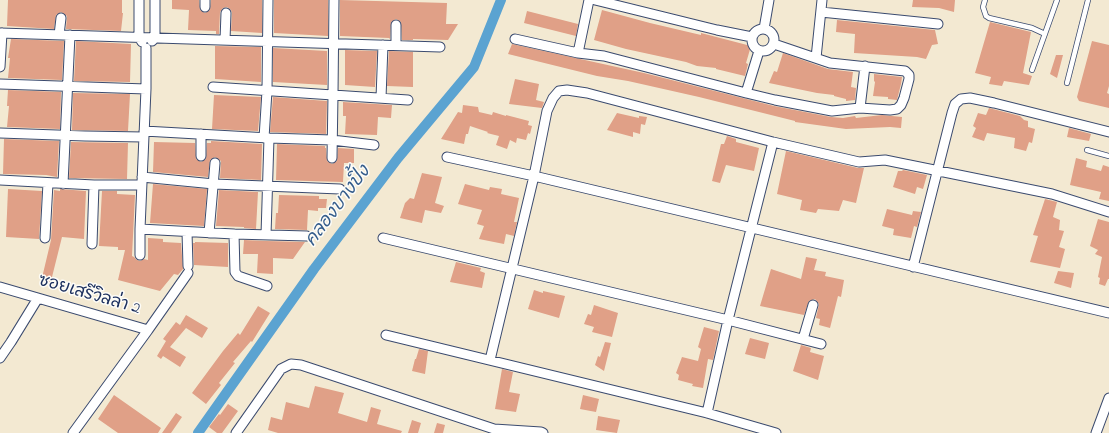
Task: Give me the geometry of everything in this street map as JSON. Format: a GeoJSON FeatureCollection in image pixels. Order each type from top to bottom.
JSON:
{"type":"FeatureCollection","features":[{"type":"Feature","properties":{"kind":"street"},"geometry":{"type":"LineString","coordinates":[[140,0],[139,37],[146,48],[140,255]]}},
{"type":"Feature","properties":{"kind":"street"},"geometry":{"type":"LineString","coordinates":[[146,48],[155,38],[155,0]]}},
{"type":"Feature","properties":{"kind":"street"},"geometry":{"type":"LineString","coordinates":[[266,235],[268,0]]}},
{"type":"Feature","properties":{"kind":"street"},"geometry":{"type":"LineString","coordinates":[[332,158],[334,0]]}},
{"type":"Feature","properties":{"kind":"street"},"geometry":{"type":"LineString","coordinates":[[578,53],[589,0]]}},
{"type":"Feature","properties":{"kind":"street"},"geometry":{"type":"LineString","coordinates":[[595,0],[717,30],[752,37]]}},
{"type":"Feature","properties":{"kind":"street"},"geometry":{"type":"LineString","coordinates":[[764,29],[769,0]]}},
{"type":"Feature","properties":{"kind":"street"},"geometry":{"type":"LineString","coordinates":[[816,58],[822,0]]}},
{"type":"Feature","properties":{"kind":"street"},"geometry":{"type":"LineString","coordinates":[[821,12],[938,24]]}},
{"type":"Feature","properties":{"kind":"street"},"geometry":{"type":"LineString","coordinates":[[225,40],[226,13]]}},
{"type":"Feature","properties":{"kind":"street"},"geometry":{"type":"LineString","coordinates":[[59,35],[60,18]]}},
{"type":"Feature","properties":{"kind":"street"},"geometry":{"type":"LineString","coordinates":[[396,25],[396,45]]}},
{"type":"Feature","properties":{"kind":"street"},"geometry":{"type":"LineString","coordinates":[[759,30],[769,30],[773,34],[774,44],[767,51],[759,51],[753,46],[752,37],[755,32],[759,30]]}},
{"type":"Feature","properties":{"kind":"street"},"geometry":{"type":"LineString","coordinates":[[0,67],[1,33],[440,47]]}},
{"type":"Feature","properties":{"kind":"street"},"geometry":{"type":"LineString","coordinates":[[64,184],[70,35]]}},
{"type":"Feature","properties":{"kind":"street"},"geometry":{"type":"LineString","coordinates":[[514,39],[578,53],[604,56],[746,93],[818,109],[832,111],[860,108],[890,110],[897,109],[901,105],[909,79],[909,75],[905,71],[830,63],[774,44]]}},
{"type":"Feature","properties":{"kind":"street"},"geometry":{"type":"LineString","coordinates":[[381,98],[383,45]]}},
{"type":"Feature","properties":{"kind":"street"},"geometry":{"type":"LineString","coordinates":[[746,93],[759,51]]}},
{"type":"Feature","properties":{"kind":"street"},"geometry":{"type":"LineString","coordinates":[[860,108],[865,66]]}},
{"type":"Feature","properties":{"kind":"street"},"geometry":{"type":"LineString","coordinates":[[0,84],[146,89]]}},
{"type":"Feature","properties":{"kind":"street"},"geometry":{"type":"LineString","coordinates":[[213,87],[408,100]]}},
{"type":"Feature","properties":{"kind":"street"},"geometry":{"type":"LineString","coordinates":[[490,360],[534,176],[547,111],[553,98],[559,91],[567,90],[587,94],[773,142],[859,162],[885,160],[1052,194],[1109,212]]}},
{"type":"Feature","properties":{"kind":"street"},"geometry":{"type":"LineString","coordinates":[[913,267],[955,104],[961,99],[970,98],[994,103],[1109,132]]}},
{"type":"Feature","properties":{"kind":"street"},"geometry":{"type":"LineString","coordinates":[[0,133],[66,136],[201,134],[332,140],[374,145]]}},
{"type":"Feature","properties":{"kind":"street"},"geometry":{"type":"LineString","coordinates":[[201,134],[201,156]]}},
{"type":"Feature","properties":{"kind":"street"},"geometry":{"type":"LineString","coordinates":[[707,413],[728,320],[773,142]]}},
{"type":"Feature","properties":{"kind":"street"},"geometry":{"type":"LineString","coordinates":[[447,157],[534,176],[1109,313]]}},
{"type":"Feature","properties":{"kind":"street"},"geometry":{"type":"LineString","coordinates":[[209,233],[215,163]]}},
{"type":"Feature","properties":{"kind":"street"},"geometry":{"type":"LineString","coordinates":[[0,180],[94,185],[141,181],[340,189]]}},
{"type":"Feature","properties":{"kind":"street"},"geometry":{"type":"LineString","coordinates":[[45,238],[48,183]]}},
{"type":"Feature","properties":{"kind":"street"},"geometry":{"type":"LineString","coordinates":[[92,244],[94,185]]}},
{"type":"Feature","properties":{"kind":"street"},"geometry":{"type":"LineString","coordinates":[[140,229],[307,236]]}},
{"type":"Feature","properties":{"kind":"street","name":"ซอยเสรีวิลล่า 2"},"geometry":{"type":"LineString","coordinates":[[0,287],[148,330],[188,269],[187,232]]}},
{"type":"Feature","properties":{"kind":"street"},"geometry":{"type":"LineString","coordinates":[[234,234],[235,272],[238,276],[267,286]]}},
{"type":"Feature","properties":{"kind":"street"},"geometry":{"type":"LineString","coordinates":[[383,238],[728,320],[821,344]]}},
{"type":"Feature","properties":{"kind":"street"},"geometry":{"type":"LineString","coordinates":[[0,358],[38,298]]}},
{"type":"Feature","properties":{"kind":"street"},"geometry":{"type":"LineString","coordinates":[[803,339],[813,305]]}},
{"type":"Feature","properties":{"kind":"street"},"geometry":{"type":"LineString","coordinates":[[73,433],[148,330]]}},
{"type":"Feature","properties":{"kind":"street"},"geometry":{"type":"LineString","coordinates":[[386,335],[707,413],[776,433]]}},
{"type":"Feature","properties":{"kind":"street"},"geometry":{"type":"LineString","coordinates":[[236,433],[281,369],[291,364],[302,364],[494,429],[543,433]]}},
{"type":"Feature","properties":{"kind":"street"},"geometry":{"type":"LineString","coordinates":[[1096,433],[1109,398]]}},
{"type":"Feature","properties":{"kind":"lane"},"geometry":{"type":"LineString","coordinates":[[985,0],[983,7],[986,16],[989,18],[1032,28],[1045,34]]}},
{"type":"Feature","properties":{"kind":"lane"},"geometry":{"type":"LineString","coordinates":[[1032,70],[1058,0]]}},
{"type":"Feature","properties":{"kind":"lane"},"geometry":{"type":"LineString","coordinates":[[1067,83],[1088,0]]}},
{"type":"Feature","properties":{"kind":"lane"},"geometry":{"type":"LineString","coordinates":[[1087,150],[1109,156]]}},
{"type":"Feature","properties":{"kind":"building"},"geometry":{"type":"Polygon","coordinates":[[[8,0],[122,0],[123,13],[121,31],[66,29],[67,16],[61,12],[56,15],[54,29],[7,26],[8,0]]]}},
{"type":"Feature","properties":{"kind":"building"},"geometry":{"type":"Polygon","coordinates":[[[172,0],[199,0],[200,10],[205,13],[210,10],[211,0],[262,0],[262,33],[231,31],[232,13],[227,7],[223,8],[220,12],[219,34],[216,34],[216,31],[188,30],[189,10],[172,9],[172,0]]]}},
{"type":"Feature","properties":{"kind":"building"},"geometry":{"type":"Polygon","coordinates":[[[274,0],[328,0],[328,36],[274,33],[274,0]]]}},
{"type":"Feature","properties":{"kind":"building"},"geometry":{"type":"Polygon","coordinates":[[[340,0],[447,3],[446,24],[458,24],[448,40],[402,40],[401,22],[396,19],[391,22],[390,39],[340,36],[340,0]]]}},
{"type":"Feature","properties":{"kind":"building"},"geometry":{"type":"Polygon","coordinates":[[[913,0],[955,0],[954,12],[939,8],[912,7],[913,0]]]}},
{"type":"Feature","properties":{"kind":"building"},"geometry":{"type":"Polygon","coordinates":[[[602,10],[650,23],[701,35],[701,33],[751,46],[746,63],[748,64],[745,76],[716,68],[697,66],[594,40],[602,10]]]}},
{"type":"Feature","properties":{"kind":"building"},"geometry":{"type":"Polygon","coordinates":[[[527,11],[578,24],[576,36],[524,23],[527,11]]]}},
{"type":"Feature","properties":{"kind":"building"},"geometry":{"type":"Polygon","coordinates":[[[837,20],[935,30],[938,44],[932,45],[926,59],[917,57],[854,53],[855,34],[836,32],[837,20]]]}},
{"type":"Feature","properties":{"kind":"building"},"geometry":{"type":"Polygon","coordinates":[[[990,22],[1031,32],[1023,73],[1032,76],[1029,85],[1004,81],[1002,86],[989,84],[991,77],[975,73],[990,22]]]}},
{"type":"Feature","properties":{"kind":"building"},"geometry":{"type":"Polygon","coordinates":[[[11,39],[64,41],[62,80],[8,78],[10,58],[8,58],[11,39]]]}},
{"type":"Feature","properties":{"kind":"building"},"geometry":{"type":"Polygon","coordinates":[[[76,41],[131,44],[130,82],[74,81],[76,41]]]}},
{"type":"Feature","properties":{"kind":"building"},"geometry":{"type":"Polygon","coordinates":[[[1092,41],[1109,45],[1109,86],[1107,93],[1109,94],[1109,108],[1079,101],[1077,97],[1092,41]]]}},
{"type":"Feature","properties":{"kind":"building"},"geometry":{"type":"Polygon","coordinates":[[[512,44],[644,73],[774,106],[831,117],[843,118],[855,116],[856,118],[882,115],[902,117],[901,128],[846,129],[795,122],[699,97],[628,81],[597,76],[508,54],[512,44]]]}},
{"type":"Feature","properties":{"kind":"building"},"geometry":{"type":"Polygon","coordinates":[[[215,46],[261,47],[261,82],[215,79],[215,46]]]}},
{"type":"Feature","properties":{"kind":"building"},"geometry":{"type":"Polygon","coordinates":[[[273,48],[327,51],[327,85],[273,82],[273,48]]]}},
{"type":"Feature","properties":{"kind":"building"},"geometry":{"type":"Polygon","coordinates":[[[345,50],[377,51],[375,87],[345,85],[345,50]]]}},
{"type":"Feature","properties":{"kind":"building"},"geometry":{"type":"Polygon","coordinates":[[[389,51],[413,52],[413,87],[387,86],[389,51]]]}},
{"type":"Feature","properties":{"kind":"building"},"geometry":{"type":"Polygon","coordinates":[[[783,53],[828,69],[853,72],[851,87],[856,88],[855,100],[846,101],[846,99],[834,95],[769,83],[774,71],[777,72],[783,53]]]}},
{"type":"Feature","properties":{"kind":"building"},"geometry":{"type":"Polygon","coordinates":[[[1056,55],[1063,55],[1057,78],[1050,74],[1056,55]]]}},
{"type":"Feature","properties":{"kind":"building"},"geometry":{"type":"Polygon","coordinates":[[[874,74],[902,77],[897,100],[888,99],[888,97],[873,96],[875,82],[874,74]]]}},
{"type":"Feature","properties":{"kind":"building"},"geometry":{"type":"Polygon","coordinates":[[[515,79],[539,84],[536,100],[544,102],[542,108],[509,104],[515,79]]]}},
{"type":"Feature","properties":{"kind":"building"},"geometry":{"type":"Polygon","coordinates":[[[8,90],[61,92],[60,129],[7,127],[9,106],[7,106],[8,90]]]}},
{"type":"Feature","properties":{"kind":"building"},"geometry":{"type":"Polygon","coordinates":[[[73,93],[130,94],[128,131],[72,130],[73,93]]]}},
{"type":"Feature","properties":{"kind":"building"},"geometry":{"type":"Polygon","coordinates":[[[214,95],[261,97],[258,131],[212,129],[214,95]]]}},
{"type":"Feature","properties":{"kind":"building"},"geometry":{"type":"Polygon","coordinates":[[[273,97],[327,101],[326,134],[270,132],[273,97]]]}},
{"type":"Feature","properties":{"kind":"building"},"geometry":{"type":"Polygon","coordinates":[[[343,102],[392,105],[391,118],[378,117],[377,135],[345,134],[346,116],[343,116],[343,102]]]}},
{"type":"Feature","properties":{"kind":"building"},"geometry":{"type":"Polygon","coordinates":[[[463,105],[478,107],[479,112],[492,115],[493,112],[529,121],[528,125],[532,126],[530,134],[528,133],[526,140],[517,138],[516,143],[510,140],[507,149],[496,145],[499,136],[470,126],[468,134],[466,134],[464,144],[441,139],[458,112],[462,113],[463,105]]]}},
{"type":"Feature","properties":{"kind":"building"},"geometry":{"type":"Polygon","coordinates":[[[989,108],[1020,116],[1024,120],[1028,121],[1028,127],[1035,129],[1032,143],[1029,142],[1026,151],[1014,148],[1015,138],[987,133],[984,141],[972,137],[976,128],[973,126],[978,113],[986,115],[989,108]]]}},
{"type":"Feature","properties":{"kind":"building"},"geometry":{"type":"Polygon","coordinates":[[[617,113],[639,118],[639,116],[647,117],[645,125],[641,124],[640,134],[633,132],[633,137],[607,130],[617,113]]]}},
{"type":"Feature","properties":{"kind":"building"},"geometry":{"type":"Polygon","coordinates":[[[1069,128],[1091,134],[1089,141],[1067,137],[1069,128]]]}},
{"type":"Feature","properties":{"kind":"building"},"geometry":{"type":"Polygon","coordinates":[[[727,136],[736,139],[736,142],[759,148],[754,171],[726,165],[720,183],[712,181],[721,144],[724,144],[727,136]]]}},
{"type":"Feature","properties":{"kind":"building"},"geometry":{"type":"Polygon","coordinates":[[[4,139],[59,141],[57,177],[46,175],[3,174],[4,139]]]}},
{"type":"Feature","properties":{"kind":"building"},"geometry":{"type":"Polygon","coordinates":[[[211,141],[262,144],[261,180],[220,178],[221,161],[215,157],[210,160],[208,177],[153,172],[154,142],[195,143],[196,159],[201,162],[206,159],[207,143],[211,143],[211,141]]]}},
{"type":"Feature","properties":{"kind":"building"},"geometry":{"type":"Polygon","coordinates":[[[71,142],[128,143],[127,179],[69,178],[71,142]]]}},
{"type":"Feature","properties":{"kind":"building"},"geometry":{"type":"Polygon","coordinates":[[[277,144],[325,146],[327,161],[332,164],[337,161],[338,148],[354,149],[354,163],[344,163],[343,182],[276,180],[277,144]]]}},
{"type":"Feature","properties":{"kind":"building"},"geometry":{"type":"Polygon","coordinates":[[[786,151],[858,168],[864,168],[856,203],[843,200],[839,211],[818,209],[816,213],[800,210],[802,200],[777,194],[786,151]]]}},
{"type":"Feature","properties":{"kind":"building"},"geometry":{"type":"Polygon","coordinates":[[[1076,158],[1087,161],[1086,167],[1101,171],[1103,165],[1109,167],[1109,201],[1099,199],[1101,192],[1070,185],[1076,158]]]}},
{"type":"Feature","properties":{"kind":"building"},"geometry":{"type":"Polygon","coordinates":[[[903,170],[927,175],[923,189],[917,187],[915,194],[893,187],[898,171],[903,170]]]}},
{"type":"Feature","properties":{"kind":"building"},"geometry":{"type":"Polygon","coordinates":[[[422,173],[442,177],[435,203],[444,206],[441,213],[425,210],[422,223],[400,218],[405,203],[410,198],[414,199],[422,173]]]}},
{"type":"Feature","properties":{"kind":"building"},"geometry":{"type":"Polygon","coordinates":[[[153,184],[207,189],[204,226],[150,223],[153,184]]]}},
{"type":"Feature","properties":{"kind":"building"},"geometry":{"type":"Polygon","coordinates":[[[465,184],[489,190],[490,187],[502,189],[501,194],[519,198],[514,222],[517,222],[514,236],[506,234],[504,244],[479,239],[484,226],[477,224],[482,210],[458,204],[465,184]]]}},
{"type":"Feature","properties":{"kind":"building"},"geometry":{"type":"Polygon","coordinates":[[[8,189],[42,191],[39,239],[6,237],[8,189]]]}},
{"type":"Feature","properties":{"kind":"building"},"geometry":{"type":"Polygon","coordinates":[[[60,189],[86,191],[84,239],[62,237],[50,285],[41,282],[51,240],[54,190],[60,191],[60,189]]]}},
{"type":"Feature","properties":{"kind":"building"},"geometry":{"type":"Polygon","coordinates":[[[219,190],[258,192],[256,229],[216,226],[219,190]]]}},
{"type":"Feature","properties":{"kind":"building"},"geometry":{"type":"Polygon","coordinates":[[[102,191],[117,191],[117,194],[135,195],[132,256],[137,260],[148,260],[148,238],[163,239],[163,242],[181,243],[183,269],[178,275],[174,274],[160,291],[118,280],[125,250],[118,250],[118,247],[99,246],[102,191]]]}},
{"type":"Feature","properties":{"kind":"building"},"geometry":{"type":"Polygon","coordinates":[[[279,195],[319,196],[319,199],[327,199],[326,208],[318,208],[318,211],[308,210],[307,230],[275,229],[279,195]]]}},
{"type":"Feature","properties":{"kind":"building"},"geometry":{"type":"Polygon","coordinates":[[[1045,199],[1057,202],[1053,217],[1060,220],[1059,230],[1064,231],[1059,247],[1065,249],[1060,268],[1030,262],[1038,236],[1033,235],[1045,199]]]}},
{"type":"Feature","properties":{"kind":"building"},"geometry":{"type":"Polygon","coordinates":[[[887,209],[912,215],[913,211],[921,212],[917,227],[914,226],[911,238],[893,235],[894,229],[882,226],[887,209]]]}},
{"type":"Feature","properties":{"kind":"building"},"geometry":{"type":"Polygon","coordinates":[[[1098,219],[1109,222],[1109,279],[1105,286],[1099,284],[1100,278],[1098,277],[1102,257],[1095,254],[1098,250],[1090,246],[1098,219]]]}},
{"type":"Feature","properties":{"kind":"building"},"geometry":{"type":"Polygon","coordinates":[[[244,240],[305,242],[293,259],[273,258],[273,274],[257,273],[258,254],[243,254],[244,240]]]}},
{"type":"Feature","properties":{"kind":"building"},"geometry":{"type":"Polygon","coordinates":[[[193,243],[228,243],[228,267],[194,265],[193,243]]]}},
{"type":"Feature","properties":{"kind":"building"},"geometry":{"type":"Polygon","coordinates":[[[806,257],[817,259],[814,270],[826,272],[825,276],[844,280],[841,297],[838,296],[830,328],[819,325],[820,319],[816,318],[819,304],[815,299],[809,301],[804,315],[760,306],[771,269],[801,279],[806,257]]]}},
{"type":"Feature","properties":{"kind":"building"},"geometry":{"type":"Polygon","coordinates":[[[456,262],[481,268],[480,271],[485,273],[482,288],[450,282],[456,262]]]}},
{"type":"Feature","properties":{"kind":"building"},"geometry":{"type":"Polygon","coordinates":[[[1058,271],[1074,273],[1071,288],[1054,283],[1058,271]]]}},
{"type":"Feature","properties":{"kind":"building"},"geometry":{"type":"Polygon","coordinates":[[[534,290],[543,293],[543,291],[565,296],[559,318],[528,309],[534,290]]]}},
{"type":"Feature","properties":{"kind":"building"},"geometry":{"type":"Polygon","coordinates":[[[594,305],[618,313],[612,337],[592,332],[594,327],[584,324],[588,314],[591,315],[594,305]]]}},
{"type":"Feature","properties":{"kind":"building"},"geometry":{"type":"Polygon","coordinates":[[[258,306],[270,313],[252,342],[251,341],[233,362],[235,363],[219,383],[221,385],[206,404],[192,393],[223,351],[238,333],[240,335],[258,306]]]}},
{"type":"Feature","properties":{"kind":"building"},"geometry":{"type":"Polygon","coordinates":[[[186,315],[208,328],[202,338],[186,328],[170,347],[186,357],[180,367],[163,356],[161,359],[157,356],[166,341],[163,339],[176,322],[180,325],[186,315]]]}},
{"type":"Feature","properties":{"kind":"building"},"geometry":{"type":"Polygon","coordinates":[[[704,327],[719,331],[713,360],[708,359],[703,388],[692,386],[693,384],[678,380],[679,375],[676,373],[682,357],[698,361],[701,349],[698,347],[704,327]]]}},
{"type":"Feature","properties":{"kind":"building"},"geometry":{"type":"Polygon","coordinates":[[[750,338],[769,343],[765,359],[745,354],[750,338]]]}},
{"type":"Feature","properties":{"kind":"building"},"geometry":{"type":"Polygon","coordinates":[[[605,342],[611,343],[604,371],[595,365],[598,356],[600,357],[605,342]]]}},
{"type":"Feature","properties":{"kind":"building"},"geometry":{"type":"Polygon","coordinates":[[[801,345],[811,348],[810,352],[824,356],[818,380],[793,371],[801,345]]]}},
{"type":"Feature","properties":{"kind":"building"},"geometry":{"type":"Polygon","coordinates":[[[419,349],[428,351],[425,374],[412,371],[419,349]]]}},
{"type":"Feature","properties":{"kind":"building"},"geometry":{"type":"Polygon","coordinates":[[[502,369],[513,372],[509,392],[520,394],[516,412],[495,409],[502,369]]]}},
{"type":"Feature","properties":{"kind":"building"},"geometry":{"type":"Polygon","coordinates":[[[315,386],[344,393],[338,413],[367,422],[371,407],[381,410],[377,424],[402,431],[401,433],[278,433],[268,430],[271,417],[282,420],[286,402],[309,408],[315,386]]]}},
{"type":"Feature","properties":{"kind":"building"},"geometry":{"type":"Polygon","coordinates":[[[114,395],[161,428],[158,433],[118,433],[98,419],[114,395]]]}},
{"type":"Feature","properties":{"kind":"building"},"geometry":{"type":"Polygon","coordinates":[[[583,395],[599,399],[596,412],[580,409],[583,395]]]}},
{"type":"Feature","properties":{"kind":"building"},"geometry":{"type":"Polygon","coordinates":[[[228,404],[238,411],[222,433],[217,433],[209,427],[228,404]]]}},
{"type":"Feature","properties":{"kind":"building"},"geometry":{"type":"Polygon","coordinates":[[[176,413],[182,417],[171,433],[162,433],[176,413]]]}},
{"type":"Feature","properties":{"kind":"building"},"geometry":{"type":"Polygon","coordinates":[[[598,416],[620,420],[617,433],[596,430],[598,416]]]}},
{"type":"Feature","properties":{"kind":"building"},"geometry":{"type":"Polygon","coordinates":[[[412,420],[421,423],[418,433],[408,433],[412,420]]]}},
{"type":"Feature","properties":{"kind":"building"},"geometry":{"type":"Polygon","coordinates":[[[437,423],[445,425],[443,433],[434,433],[437,423]]]}},
{"type":"Feature","properties":{"kind":"waterway","name":"คลองบางปิ้ง"},"geometry":{"type":"LineString","coordinates":[[198,433],[314,269],[398,158],[474,67],[501,0]]}}]}
